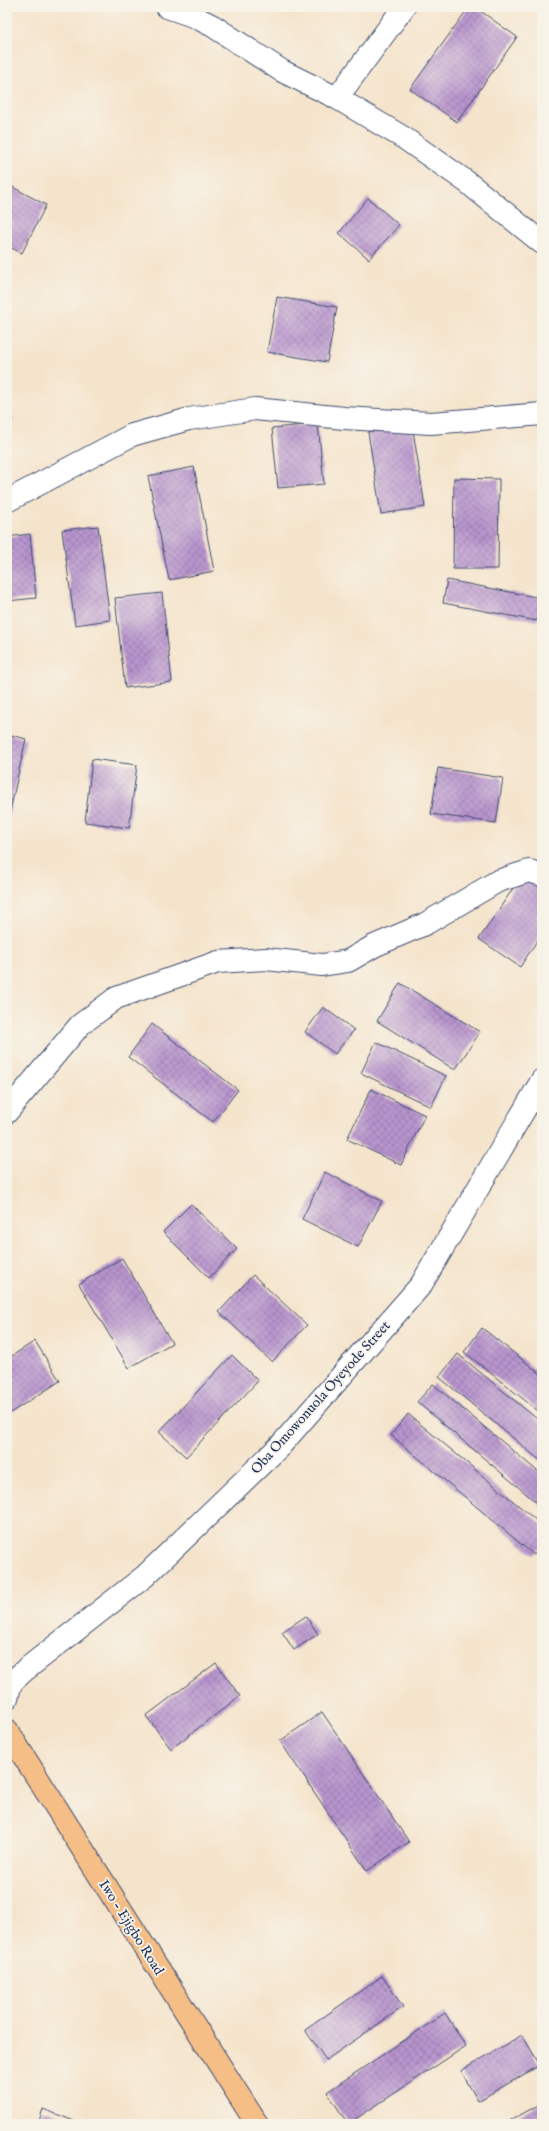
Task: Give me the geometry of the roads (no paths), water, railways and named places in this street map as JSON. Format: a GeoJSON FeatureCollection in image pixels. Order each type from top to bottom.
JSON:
{"type":"FeatureCollection","features":[{"type":"Feature","properties":{"kind":"main road","name":"Iwo - Ejigbo Road"},"geometry":{"type":"LineString","coordinates":[[7,1730],[257,2124]]}},
{"type":"Feature","properties":{"kind":"street"},"geometry":{"type":"LineString","coordinates":[[167,7],[194,16],[213,26],[282,71],[337,98],[404,138],[467,182],[542,243]]}},
{"type":"Feature","properties":{"kind":"street"},"geometry":{"type":"LineString","coordinates":[[337,98],[404,7]]}},
{"type":"Feature","properties":{"kind":"street"},"geometry":{"type":"LineString","coordinates":[[7,501],[132,435],[189,419],[255,409],[344,418],[431,423],[542,414]]}},
{"type":"Feature","properties":{"kind":"street"},"geometry":{"type":"LineString","coordinates":[[7,1112],[80,1025],[116,998],[218,962],[266,959],[322,964],[348,961],[374,946],[425,924],[498,881],[529,872],[542,875]]}},
{"type":"Feature","properties":{"kind":"street","name":"Oba Omowonuola Oyeyode Street"},"geometry":{"type":"LineString","coordinates":[[7,1698],[11,1683],[25,1670],[145,1576],[280,1446],[422,1285],[542,1080]]}}]}
